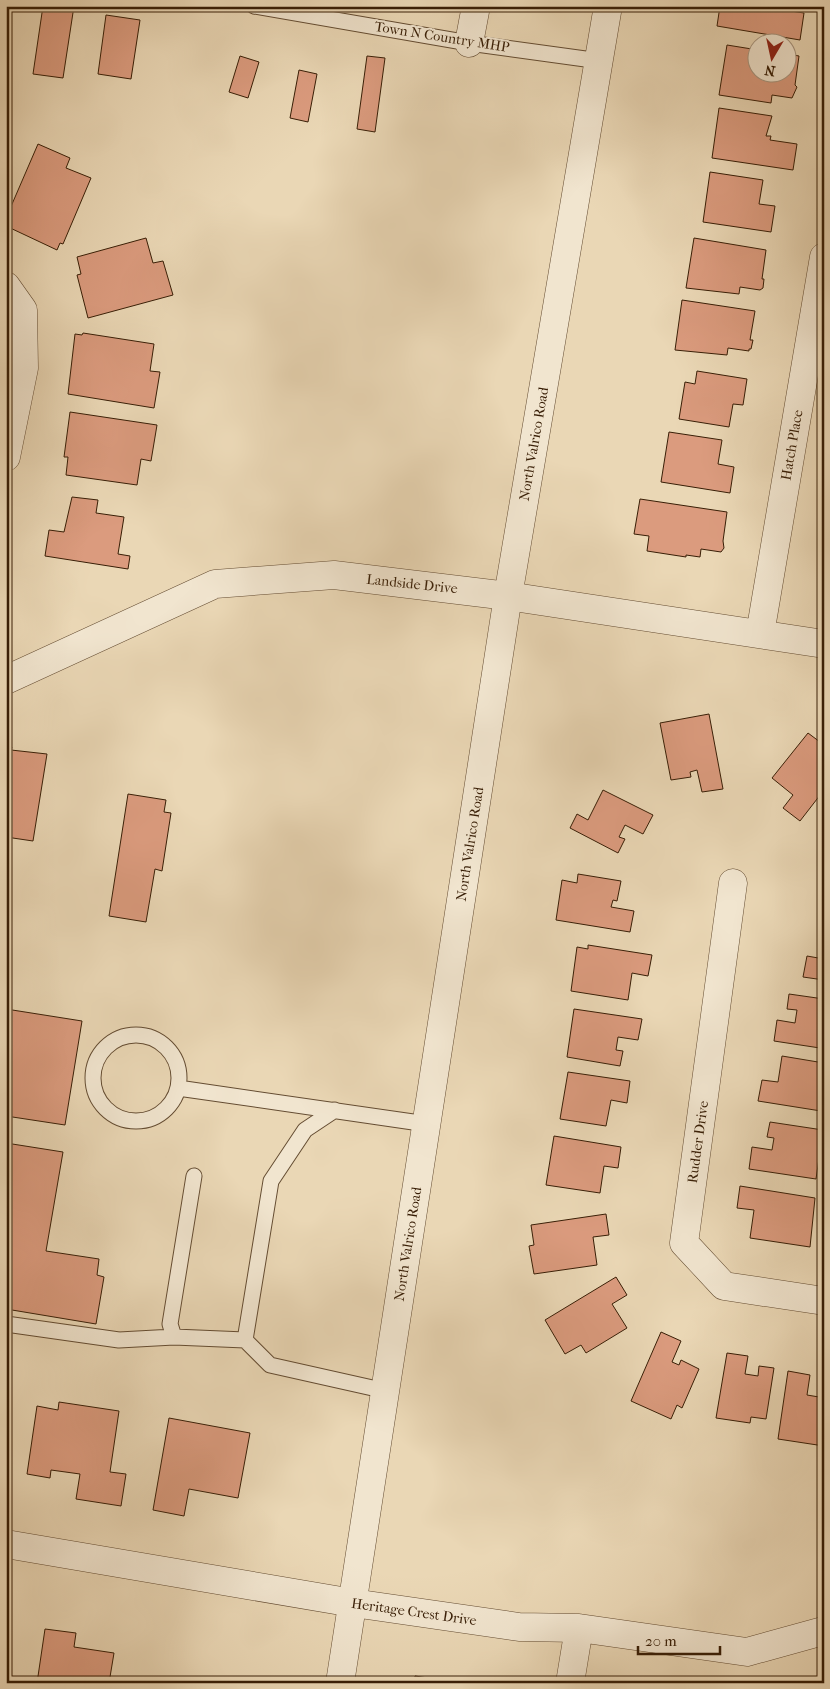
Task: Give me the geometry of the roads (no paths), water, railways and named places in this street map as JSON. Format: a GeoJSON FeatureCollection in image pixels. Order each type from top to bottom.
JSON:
{"type":"FeatureCollection","features":[{"type":"Feature","properties":{"kind":"street"},"geometry":{"type":"LineString","coordinates":[[469,42],[476,6]]}},
{"type":"Feature","properties":{"kind":"street","name":"North Valrico Road"},"geometry":{"type":"LineString","coordinates":[[340,1683],[508,596],[608,6]]}},
{"type":"Feature","properties":{"kind":"street","name":"Hatch Place"},"geometry":{"type":"LineString","coordinates":[[760,634],[824,257]]}},
{"type":"Feature","properties":{"kind":"street"},"geometry":{"type":"LineString","coordinates":[[6,286],[23,310],[24,368],[6,457]]}},
{"type":"Feature","properties":{"kind":"street","name":"Landside Drive"},"geometry":{"type":"LineString","coordinates":[[10,671],[215,584],[334,575],[508,596],[824,644]]}},
{"type":"Feature","properties":{"kind":"street","name":"Rudder Drive"},"geometry":{"type":"LineString","coordinates":[[733,883],[684,1243],[724,1286],[824,1301]]}},
{"type":"Feature","properties":{"kind":"street","name":"Heritage Crest Drive"},"geometry":{"type":"LineString","coordinates":[[6,1544],[353,1603],[519,1627],[579,1628],[746,1652],[822,1631]]}},
{"type":"Feature","properties":{"kind":"street"},"geometry":{"type":"LineString","coordinates":[[570,1683],[579,1628]]}},
{"type":"Feature","properties":{"kind":"lane","name":"Town N Country MHP"},"geometry":{"type":"LineString","coordinates":[[254,6],[469,42],[600,61]]}},
{"type":"Feature","properties":{"kind":"lane"},"geometry":{"type":"LineString","coordinates":[[127,1035],[141,1035],[156,1039],[167,1048],[175,1060],[179,1074],[178,1088],[172,1101],[163,1112],[150,1118],[136,1121],[123,1119],[110,1112],[100,1102],[94,1090],[92,1076],[95,1062],[102,1050],[113,1040],[127,1035]]}},
{"type":"Feature","properties":{"kind":"lane"},"geometry":{"type":"LineString","coordinates":[[178,1088],[427,1124]]}},
{"type":"Feature","properties":{"kind":"lane"},"geometry":{"type":"LineString","coordinates":[[244,1340],[270,1181],[305,1130],[335,1110]]}},
{"type":"Feature","properties":{"kind":"lane"},"geometry":{"type":"LineString","coordinates":[[174,1336],[170,1324],[194,1176]]}},
{"type":"Feature","properties":{"kind":"lane"},"geometry":{"type":"LineString","coordinates":[[6,1324],[119,1340],[174,1336],[244,1340],[270,1365],[386,1391]]}}]}
